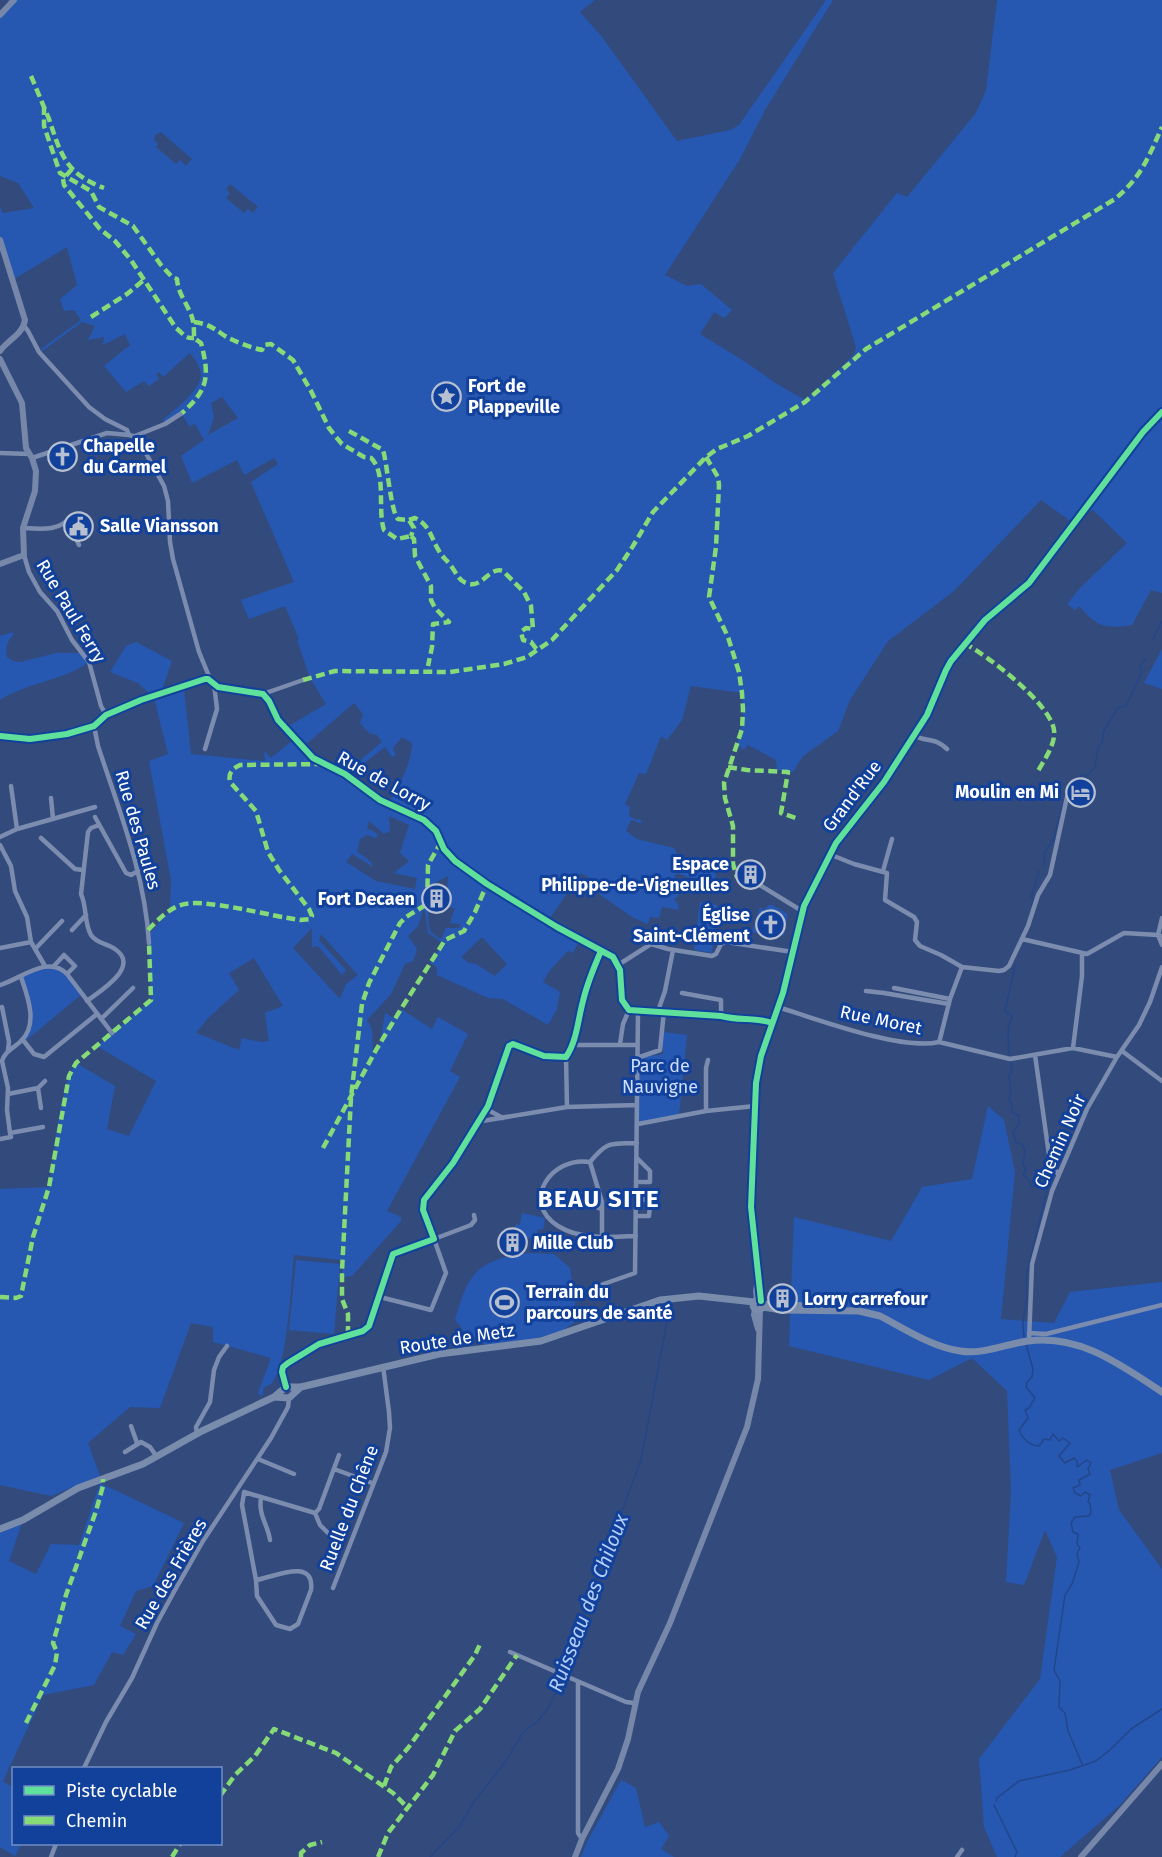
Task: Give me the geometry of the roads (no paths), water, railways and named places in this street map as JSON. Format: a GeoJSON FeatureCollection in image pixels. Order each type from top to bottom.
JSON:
{"type":"FeatureCollection","features":[{"type":"Feature","properties":{"kind":"main road","name":"Route de Metz"},"geometry":{"type":"LineString","coordinates":[[287,1392],[383,1366],[439,1354],[542,1341],[643,1305],[660,1300],[686,1297],[782,1310],[859,1311],[880,1316],[950,1349],[967,1352],[1027,1339],[1070,1343],[1095,1351],[1162,1392]]}},
{"type":"Feature","properties":{"kind":"main road"},"geometry":{"type":"LineString","coordinates":[[0,1528],[23,1520],[68,1492],[130,1470],[243,1410],[287,1392]]}},
{"type":"Feature","properties":{"kind":"street"},"geometry":{"type":"LineString","coordinates":[[0,15],[14,0]]}},
{"type":"Feature","properties":{"kind":"street"},"geometry":{"type":"LineString","coordinates":[[0,240],[11,281],[22,308],[24,326],[39,352],[89,407],[138,439],[164,486],[168,501],[170,542],[174,559],[199,652],[212,682],[217,709],[205,749]]}},
{"type":"Feature","properties":{"kind":"street"},"geometry":{"type":"LineString","coordinates":[[0,351],[24,326]]}},
{"type":"Feature","properties":{"kind":"street"},"geometry":{"type":"LineString","coordinates":[[0,359],[22,403],[26,448],[36,471],[35,491],[23,528],[24,555],[0,564]]}},
{"type":"Feature","properties":{"kind":"street","name":"Grand'Rue"},"geometry":{"type":"LineString","coordinates":[[758,1305],[759,1277],[751,1207],[759,1066],[778,1007],[802,912],[839,838],[884,782],[930,709],[945,670],[964,643],[985,620],[1029,583],[1149,424],[1162,412]]}},
{"type":"Feature","properties":{"kind":"street"},"geometry":{"type":"LineString","coordinates":[[0,453],[31,456],[101,435],[114,433],[132,435],[165,424],[182,413]]}},
{"type":"Feature","properties":{"kind":"street"},"geometry":{"type":"LineString","coordinates":[[23,528],[55,528],[69,519],[79,545]]}},
{"type":"Feature","properties":{"kind":"street","name":"Rue Paul Ferry"},"geometry":{"type":"LineString","coordinates":[[24,555],[29,572],[40,592],[57,611],[72,640],[89,662],[100,706],[106,715]]}},
{"type":"Feature","properties":{"kind":"street"},"geometry":{"type":"LineString","coordinates":[[0,736],[40,739],[57,737],[96,724],[106,715],[141,700],[205,680],[224,688],[263,694],[303,680]]}},
{"type":"Feature","properties":{"kind":"street","name":"Rue de Lorry"},"geometry":{"type":"LineString","coordinates":[[263,694],[278,720],[313,758],[345,774],[380,800],[424,820],[436,831],[449,855],[488,884],[565,932],[613,957],[618,964]]}},
{"type":"Feature","properties":{"kind":"street","name":"Rue des Paules"},"geometry":{"type":"LineString","coordinates":[[96,724],[98,746],[138,871],[147,915],[149,943]]}},
{"type":"Feature","properties":{"kind":"street"},"geometry":{"type":"LineString","coordinates":[[913,735],[921,739],[936,740],[948,749]]}},
{"type":"Feature","properties":{"kind":"street"},"geometry":{"type":"LineString","coordinates":[[830,854],[854,864],[883,871],[888,877],[885,900],[915,917],[917,943],[962,967],[1004,970],[1010,966],[1038,895],[1050,875],[1067,797],[1073,787],[1078,785]]}},
{"type":"Feature","properties":{"kind":"street"},"geometry":{"type":"LineString","coordinates":[[11,786],[17,828]]}},
{"type":"Feature","properties":{"kind":"street"},"geometry":{"type":"LineString","coordinates":[[51,798],[53,819]]}},
{"type":"Feature","properties":{"kind":"street"},"geometry":{"type":"LineString","coordinates":[[0,837],[17,828],[95,807]]}},
{"type":"Feature","properties":{"kind":"street"},"geometry":{"type":"LineString","coordinates":[[95,817],[126,873],[131,875],[138,871]]}},
{"type":"Feature","properties":{"kind":"street"},"geometry":{"type":"LineString","coordinates":[[87,1001],[118,978],[123,965],[120,953],[92,936],[81,894],[88,832],[99,825]]}},
{"type":"Feature","properties":{"kind":"street"},"geometry":{"type":"LineString","coordinates":[[41,838],[75,869],[83,870]]}},
{"type":"Feature","properties":{"kind":"street"},"geometry":{"type":"LineString","coordinates":[[883,871],[892,839]]}},
{"type":"Feature","properties":{"kind":"street"},"geometry":{"type":"LineString","coordinates":[[0,845],[10,866],[15,891],[27,917],[31,942],[45,966]]}},
{"type":"Feature","properties":{"kind":"street"},"geometry":{"type":"LineString","coordinates":[[737,877],[758,884],[802,912]]}},
{"type":"Feature","properties":{"kind":"street"},"geometry":{"type":"LineString","coordinates":[[72,930],[86,915]]}},
{"type":"Feature","properties":{"kind":"street"},"geometry":{"type":"LineString","coordinates":[[1162,918],[1160,935],[1162,945]]}},
{"type":"Feature","properties":{"kind":"street"},"geometry":{"type":"LineString","coordinates":[[35,949],[62,921]]}},
{"type":"Feature","properties":{"kind":"street"},"geometry":{"type":"LineString","coordinates":[[1022,939],[1087,954],[1124,933],[1160,935]]}},
{"type":"Feature","properties":{"kind":"street"},"geometry":{"type":"LineString","coordinates":[[0,948],[31,942]]}},
{"type":"Feature","properties":{"kind":"street"},"geometry":{"type":"LineString","coordinates":[[772,1023],[721,1016],[629,1010],[622,1000],[618,964],[651,944],[712,956],[716,954],[721,944],[726,942],[793,952]]}},
{"type":"Feature","properties":{"kind":"street"},"geometry":{"type":"LineString","coordinates":[[637,1058],[660,1050],[661,1011],[659,1005],[665,991],[673,950]]}},
{"type":"Feature","properties":{"kind":"street"},"geometry":{"type":"LineString","coordinates":[[567,1107],[566,1057],[573,1045],[583,999],[601,951]]}},
{"type":"Feature","properties":{"kind":"street"},"geometry":{"type":"LineString","coordinates":[[1072,1048],[1082,976],[1082,953]]}},
{"type":"Feature","properties":{"kind":"street"},"geometry":{"type":"LineString","coordinates":[[54,966],[64,956],[75,966],[67,974]]}},
{"type":"Feature","properties":{"kind":"street"},"geometry":{"type":"LineString","coordinates":[[0,985],[45,966],[54,966],[67,974],[112,1033]]}},
{"type":"Feature","properties":{"kind":"street","name":"Rue Moret"},"geometry":{"type":"LineString","coordinates":[[778,1007],[896,1041],[920,1044],[939,1042],[962,967]]}},
{"type":"Feature","properties":{"kind":"street","name":"Chemin Noir"},"geometry":{"type":"LineString","coordinates":[[1027,1339],[1032,1264],[1058,1174],[1087,1109],[1117,1057],[1139,1025],[1162,967]]}},
{"type":"Feature","properties":{"kind":"street"},"geometry":{"type":"LineString","coordinates":[[0,1139],[11,1137],[7,1110],[8,1094],[2,1061],[9,1050],[22,1040],[28,1028],[30,1015],[30,1006],[21,977]]}},
{"type":"Feature","properties":{"kind":"street"},"geometry":{"type":"LineString","coordinates":[[22,1040],[37,1057],[44,1058],[133,988]]}},
{"type":"Feature","properties":{"kind":"street"},"geometry":{"type":"LineString","coordinates":[[894,988],[950,1002]]}},
{"type":"Feature","properties":{"kind":"street"},"geometry":{"type":"LineString","coordinates":[[866,992],[950,1002]]}},
{"type":"Feature","properties":{"kind":"street"},"geometry":{"type":"LineString","coordinates":[[682,993],[721,1000],[721,1016]]}},
{"type":"Feature","properties":{"kind":"street"},"geometry":{"type":"LineString","coordinates":[[2,1007],[9,1050]]}},
{"type":"Feature","properties":{"kind":"street"},"geometry":{"type":"LineString","coordinates":[[620,1044],[623,1024],[629,1010]]}},
{"type":"Feature","properties":{"kind":"street"},"geometry":{"type":"LineString","coordinates":[[598,1286],[635,1273],[638,1011]]}},
{"type":"Feature","properties":{"kind":"street"},"geometry":{"type":"LineString","coordinates":[[939,1042],[1010,1059],[1072,1048],[1117,1057]]}},
{"type":"Feature","properties":{"kind":"street"},"geometry":{"type":"LineString","coordinates":[[474,1215],[475,1220],[471,1225],[434,1239],[393,1254],[380,1297],[431,1310],[446,1273],[434,1239],[423,1210],[424,1200],[453,1163],[486,1109],[511,1044],[543,1056],[566,1057]]}},
{"type":"Feature","properties":{"kind":"street"},"geometry":{"type":"LineString","coordinates":[[573,1045],[637,1046]]}},
{"type":"Feature","properties":{"kind":"street"},"geometry":{"type":"LineString","coordinates":[[1122,1051],[1162,1081]]}},
{"type":"Feature","properties":{"kind":"street"},"geometry":{"type":"LineString","coordinates":[[1035,1055],[1050,1162],[1058,1174]]}},
{"type":"Feature","properties":{"kind":"street"},"geometry":{"type":"LineString","coordinates":[[706,1111],[708,1060]]}},
{"type":"Feature","properties":{"kind":"street"},"geometry":{"type":"LineString","coordinates":[[8,1094],[38,1088],[45,1081]]}},
{"type":"Feature","properties":{"kind":"street"},"geometry":{"type":"LineString","coordinates":[[38,1088],[41,1108]]}},
{"type":"Feature","properties":{"kind":"street"},"geometry":{"type":"LineString","coordinates":[[479,1120],[567,1107],[637,1105]]}},
{"type":"Feature","properties":{"kind":"street"},"geometry":{"type":"LineString","coordinates":[[638,1124],[706,1111],[755,1106]]}},
{"type":"Feature","properties":{"kind":"street"},"geometry":{"type":"LineString","coordinates":[[486,1109],[503,1118]]}},
{"type":"Feature","properties":{"kind":"street"},"geometry":{"type":"LineString","coordinates":[[10,1133],[43,1127]]}},
{"type":"Feature","properties":{"kind":"street"},"geometry":{"type":"LineString","coordinates":[[636,1236],[586,1236],[558,1226],[547,1215],[542,1191],[552,1172],[570,1162],[590,1162],[601,1149],[608,1145],[637,1143]]}},
{"type":"Feature","properties":{"kind":"street"},"geometry":{"type":"LineString","coordinates":[[637,1158],[650,1171],[650,1182],[637,1182]]}},
{"type":"Feature","properties":{"kind":"street"},"geometry":{"type":"LineString","coordinates":[[590,1162],[602,1209],[602,1236]]}},
{"type":"Feature","properties":{"kind":"street"},"geometry":{"type":"LineString","coordinates":[[579,1193],[594,1206],[602,1209]]}},
{"type":"Feature","properties":{"kind":"street"},"geometry":{"type":"LineString","coordinates":[[637,1195],[650,1205],[650,1216],[637,1216]]}},
{"type":"Feature","properties":{"kind":"street","name":"Grand'Rue"},"geometry":{"type":"LineString","coordinates":[[758,1305],[756,1291],[759,1277]]}},
{"type":"Feature","properties":{"kind":"street","name":"Rue des Frières"},"geometry":{"type":"LineString","coordinates":[[84,1767],[106,1722],[132,1678],[171,1596],[203,1541],[239,1490],[288,1407],[282,1372],[285,1365],[319,1344],[367,1329],[380,1297]]}},
{"type":"Feature","properties":{"kind":"street"},"geometry":{"type":"LineString","coordinates":[[575,1857],[624,1754],[634,1703],[644,1676],[670,1623],[740,1448],[758,1379],[759,1333],[754,1315],[758,1305]]}},
{"type":"Feature","properties":{"kind":"street"},"geometry":{"type":"LineString","coordinates":[[1027,1339],[1162,1305]]}},
{"type":"Feature","properties":{"kind":"street"},"geometry":{"type":"LineString","coordinates":[[196,1434],[196,1427],[210,1402],[214,1370],[227,1346]]}},
{"type":"Feature","properties":{"kind":"street","name":"Ruelle du Chêne"},"geometry":{"type":"LineString","coordinates":[[333,1588],[386,1452],[390,1428],[383,1366]]}},
{"type":"Feature","properties":{"kind":"street"},"geometry":{"type":"LineString","coordinates":[[131,1426],[137,1443]]}},
{"type":"Feature","properties":{"kind":"street"},"geometry":{"type":"LineString","coordinates":[[125,1452],[141,1442],[150,1447],[157,1457]]}},
{"type":"Feature","properties":{"kind":"street"},"geometry":{"type":"LineString","coordinates":[[315,1514],[319,1509],[339,1455]]}},
{"type":"Feature","properties":{"kind":"street"},"geometry":{"type":"LineString","coordinates":[[258,1459],[294,1474]]}},
{"type":"Feature","properties":{"kind":"street"},"geometry":{"type":"LineString","coordinates":[[334,1469],[372,1483]]}},
{"type":"Feature","properties":{"kind":"street"},"geometry":{"type":"LineString","coordinates":[[239,1490],[315,1514],[320,1525],[329,1534]]}},
{"type":"Feature","properties":{"kind":"street"},"geometry":{"type":"LineString","coordinates":[[244,1493],[242,1505],[257,1596],[271,1618],[282,1628],[294,1627],[311,1590],[312,1584],[309,1576],[293,1570],[256,1580]]}},
{"type":"Feature","properties":{"kind":"street"},"geometry":{"type":"LineString","coordinates":[[261,1498],[262,1520],[268,1530],[270,1540]]}},
{"type":"Feature","properties":{"kind":"street"},"geometry":{"type":"LineString","coordinates":[[510,1652],[626,1702],[634,1703]]}},
{"type":"Feature","properties":{"kind":"street"},"geometry":{"type":"LineString","coordinates":[[578,1682],[578,1833],[582,1839]]}},
{"type":"Feature","properties":{"kind":"street"},"geometry":{"type":"LineString","coordinates":[[1081,1857],[1162,1764]]}},
{"type":"Feature","properties":{"kind":"street"},"geometry":{"type":"LineString","coordinates":[[957,1857],[962,1850]]}},
{"type":"Feature","properties":{"kind":"waterway"},"geometry":{"type":"LineString","coordinates":[[1153,639],[1162,621]]}},
{"type":"Feature","properties":{"kind":"waterway"},"geometry":{"type":"LineString","coordinates":[[1044,865],[1045,851],[1053,841],[1066,793],[1075,779],[1083,775],[1087,776],[1095,767],[1098,747],[1102,743],[1104,730],[1118,708],[1126,706],[1142,672],[1140,666],[1146,658]]}},
{"type":"Feature","properties":{"kind":"waterway"},"geometry":{"type":"LineString","coordinates":[[1037,877],[1039,871]]}},
{"type":"Feature","properties":{"kind":"waterway"},"geometry":{"type":"LineString","coordinates":[[1032,906],[1031,897],[1037,879]]}},
{"type":"Feature","properties":{"kind":"waterway"},"geometry":{"type":"LineString","coordinates":[[1009,1057],[1008,1030],[1012,1016],[1005,1011],[1015,966]]}},
{"type":"Feature","properties":{"kind":"waterway"},"geometry":{"type":"LineString","coordinates":[[1010,1061],[1012,1071],[1009,1075],[1011,1091],[1009,1101],[1012,1104],[1012,1113],[1019,1115],[1019,1124],[1013,1132],[1016,1143],[1022,1144],[1025,1150],[1023,1164],[1026,1169],[1023,1174],[1030,1181],[1031,1188],[1034,1186],[1047,1190],[1026,1277],[1024,1339]]}},
{"type":"Feature","properties":{"kind":"waterway","name":"Ruisseau des Chiloux"},"geometry":{"type":"LineString","coordinates":[[430,1857],[459,1827],[473,1803],[506,1761],[523,1732],[538,1721],[547,1710],[565,1674],[569,1654],[641,1460],[669,1311]]}},
{"type":"Feature","properties":{"kind":"waterway"},"geometry":{"type":"LineString","coordinates":[[1026,1344],[1033,1369],[1032,1377],[1026,1387],[1035,1398],[1025,1410],[1028,1418],[1019,1430],[1020,1433],[1036,1446],[1039,1446],[1044,1439],[1050,1440],[1053,1434],[1059,1441],[1063,1438],[1070,1443],[1059,1456],[1065,1463],[1074,1458],[1077,1461],[1077,1467],[1087,1460],[1091,1463],[1088,1469],[1090,1474],[1079,1480],[1080,1485],[1073,1488],[1075,1493],[1081,1496],[1085,1492],[1090,1495],[1088,1502],[1091,1513],[1089,1516],[1075,1517],[1071,1523],[1073,1532],[1078,1534],[1079,1562],[1072,1584],[1065,1595],[1054,1670],[1060,1681],[1059,1707],[1065,1713],[1068,1731],[1083,1766]]}},
{"type":"Feature","properties":{"kind":"waterway"},"geometry":{"type":"LineString","coordinates":[[996,1801],[1019,1781],[1070,1770],[1096,1761],[1131,1729],[1162,1709]]}},
{"type":"Feature","properties":{"kind":"waterway"},"geometry":{"type":"LineString","coordinates":[[994,1805],[1017,1852],[1015,1857]]}},
{"type":"Feature","properties":{"kind":"place","name":"Fort de Plappeville"},"geometry":{"type":"Point","coordinates":[447,396]}},
{"type":"Feature","properties":{"kind":"place","name":"Chapelle du Carmel"},"geometry":{"type":"Point","coordinates":[62,456]}},
{"type":"Feature","properties":{"kind":"place","name":"Salle Viansson"},"geometry":{"type":"Point","coordinates":[79,526]}},
{"type":"Feature","properties":{"kind":"place","name":"Moulin en Mi"},"geometry":{"type":"Point","coordinates":[1080,792]}},
{"type":"Feature","properties":{"kind":"place","name":"Espace Philippe-de-Vigneulles"},"geometry":{"type":"Point","coordinates":[750,874]}},
{"type":"Feature","properties":{"kind":"place","name":"Fort Decaen"},"geometry":{"type":"Point","coordinates":[436,899]}},
{"type":"Feature","properties":{"kind":"place","name":"Église Saint-Clément"},"geometry":{"type":"Point","coordinates":[771,925]}},
{"type":"Feature","properties":{"kind":"place","name":"Mille Club"},"geometry":{"type":"Point","coordinates":[512,1243]}},
{"type":"Feature","properties":{"kind":"place","name":"Lorry carrefour"},"geometry":{"type":"Point","coordinates":[783,1299]}},
{"type":"Feature","properties":{"kind":"place","name":"Terrain du parcours de santé"},"geometry":{"type":"Point","coordinates":[505,1302]}},
{"type":"Feature","properties":{"kind":"district","name":"BEAU SITE"},"geometry":{"type":"Point","coordinates":[599,1199]}},
{"type":"Feature","properties":{"kind":"park label","name":"Parc de Nauvigne"},"geometry":{"type":"Point","coordinates":[660,1076]}}]}
